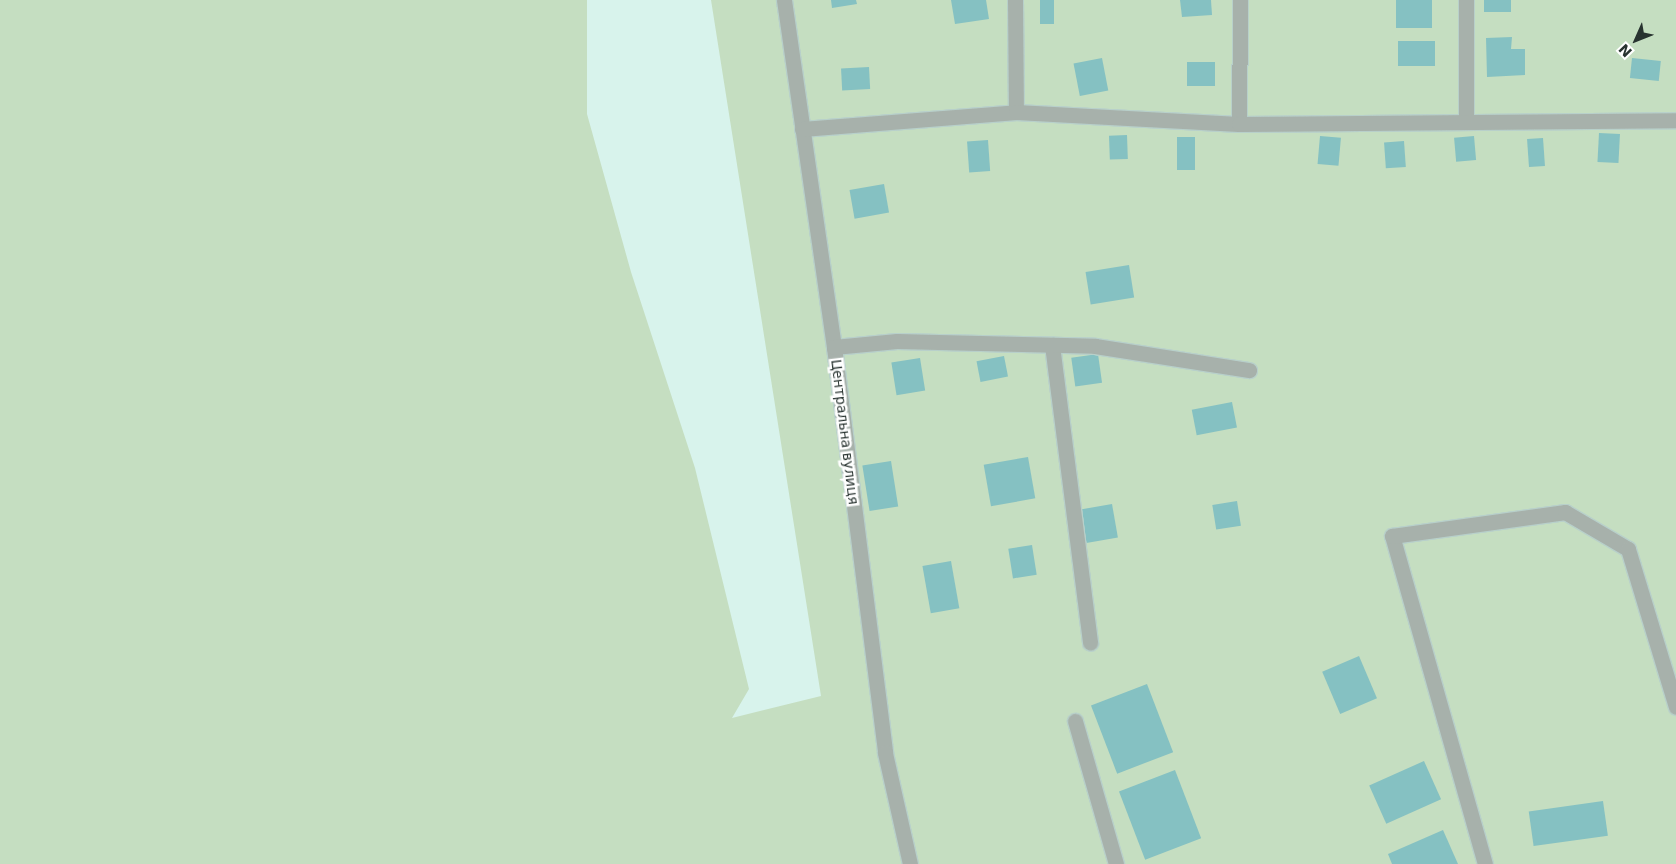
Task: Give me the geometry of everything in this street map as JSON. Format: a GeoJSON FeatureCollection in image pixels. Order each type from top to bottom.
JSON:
{"type":"FeatureCollection","features":[{"type":"Feature","properties":{"kind":"street","name":"Центральна вулиця"},"geometry":{"type":"LineString","coordinates":[[784,0],[834,347],[885,753],[910,864]]}},
{"type":"Feature","properties":{"kind":"street"},"geometry":{"type":"LineString","coordinates":[[1015,0],[1016,112]]}},
{"type":"Feature","properties":{"kind":"street"},"geometry":{"type":"LineString","coordinates":[[1239,124],[1240,0]]}},
{"type":"Feature","properties":{"kind":"street"},"geometry":{"type":"LineString","coordinates":[[1466,0],[1466,122]]}},
{"type":"Feature","properties":{"kind":"street"},"geometry":{"type":"LineString","coordinates":[[802,129],[1016,112],[1239,124],[1676,120]]}},
{"type":"Feature","properties":{"kind":"street"},"geometry":{"type":"LineString","coordinates":[[834,347],[896,341],[1095,346],[1249,370]]}},
{"type":"Feature","properties":{"kind":"street"},"geometry":{"type":"LineString","coordinates":[[1052,345],[1090,643]]}},
{"type":"Feature","properties":{"kind":"street"},"geometry":{"type":"LineString","coordinates":[[1485,864],[1392,536],[1566,512],[1628,550],[1676,707]]}},
{"type":"Feature","properties":{"kind":"street"},"geometry":{"type":"LineString","coordinates":[[1075,721],[1116,864]]}},
{"type":"Feature","properties":{"kind":"green space"},"geometry":{"type":"Polygon","coordinates":[[[0,0],[587,0],[587,114],[631,272],[695,468],[749,689],[732,718],[821,696],[711,0],[1676,0],[1676,864],[0,864],[0,0]]]}},
{"type":"Feature","properties":{"kind":"building"},"geometry":{"type":"Polygon","coordinates":[[[831,0],[856,0],[857,4],[832,8],[831,0]]]}},
{"type":"Feature","properties":{"kind":"building"},"geometry":{"type":"Polygon","coordinates":[[[951,0],[986,0],[989,19],[955,24],[951,0]]]}},
{"type":"Feature","properties":{"kind":"building"},"geometry":{"type":"Polygon","coordinates":[[[1040,0],[1054,0],[1054,24],[1040,24],[1040,0]]]}},
{"type":"Feature","properties":{"kind":"building"},"geometry":{"type":"Polygon","coordinates":[[[1180,0],[1211,0],[1212,15],[1182,17],[1180,0]]]}},
{"type":"Feature","properties":{"kind":"building"},"geometry":{"type":"Polygon","coordinates":[[[1396,0],[1432,0],[1432,28],[1396,28],[1396,0]]]}},
{"type":"Feature","properties":{"kind":"building"},"geometry":{"type":"Polygon","coordinates":[[[1484,0],[1511,0],[1511,12],[1484,12],[1484,0]]]}},
{"type":"Feature","properties":{"kind":"building"},"geometry":{"type":"Polygon","coordinates":[[[1512,37],[1511,49],[1525,49],[1525,75],[1487,77],[1486,38],[1512,37]]]}},
{"type":"Feature","properties":{"kind":"building"},"geometry":{"type":"Polygon","coordinates":[[[1398,41],[1435,41],[1435,66],[1398,66],[1398,41]]]}},
{"type":"Feature","properties":{"kind":"building"},"geometry":{"type":"Polygon","coordinates":[[[1102,58],[1108,90],[1080,96],[1074,64],[1102,58]]]}},
{"type":"Feature","properties":{"kind":"building"},"geometry":{"type":"Polygon","coordinates":[[[1632,58],[1661,61],[1659,81],[1630,78],[1632,58]]]}},
{"type":"Feature","properties":{"kind":"building"},"geometry":{"type":"Polygon","coordinates":[[[1187,62],[1215,62],[1215,86],[1187,86],[1187,62]]]}},
{"type":"Feature","properties":{"kind":"building"},"geometry":{"type":"Polygon","coordinates":[[[869,67],[870,89],[842,90],[841,68],[869,67]]]}},
{"type":"Feature","properties":{"kind":"building"},"geometry":{"type":"Polygon","coordinates":[[[1599,133],[1620,134],[1618,163],[1597,162],[1599,133]]]}},
{"type":"Feature","properties":{"kind":"building"},"geometry":{"type":"Polygon","coordinates":[[[1127,135],[1128,159],[1110,160],[1109,136],[1127,135]]]}},
{"type":"Feature","properties":{"kind":"building"},"geometry":{"type":"Polygon","coordinates":[[[1320,136],[1341,138],[1338,166],[1318,164],[1320,136]]]}},
{"type":"Feature","properties":{"kind":"building"},"geometry":{"type":"Polygon","coordinates":[[[1474,136],[1476,160],[1456,162],[1454,138],[1474,136]]]}},
{"type":"Feature","properties":{"kind":"building"},"geometry":{"type":"Polygon","coordinates":[[[1177,137],[1195,137],[1195,170],[1177,170],[1177,137]]]}},
{"type":"Feature","properties":{"kind":"building"},"geometry":{"type":"Polygon","coordinates":[[[1543,138],[1545,166],[1529,167],[1527,139],[1543,138]]]}},
{"type":"Feature","properties":{"kind":"building"},"geometry":{"type":"Polygon","coordinates":[[[988,140],[990,171],[969,172],[967,141],[988,140]]]}},
{"type":"Feature","properties":{"kind":"building"},"geometry":{"type":"Polygon","coordinates":[[[1404,141],[1406,167],[1386,168],[1384,142],[1404,141]]]}},
{"type":"Feature","properties":{"kind":"building"},"geometry":{"type":"Polygon","coordinates":[[[884,184],[889,213],[855,219],[850,190],[884,184]]]}},
{"type":"Feature","properties":{"kind":"building"},"geometry":{"type":"Polygon","coordinates":[[[1129,265],[1134,298],[1091,304],[1086,272],[1129,265]]]}},
{"type":"Feature","properties":{"kind":"building"},"geometry":{"type":"Polygon","coordinates":[[[1098,354],[1102,383],[1075,386],[1071,358],[1098,354]]]}},
{"type":"Feature","properties":{"kind":"building"},"geometry":{"type":"Polygon","coordinates":[[[1004,356],[1008,377],[981,382],[977,361],[1004,356]]]}},
{"type":"Feature","properties":{"kind":"building"},"geometry":{"type":"Polygon","coordinates":[[[920,358],[925,391],[897,395],[891,363],[920,358]]]}},
{"type":"Feature","properties":{"kind":"building"},"geometry":{"type":"Polygon","coordinates":[[[1232,402],[1237,428],[1197,435],[1192,410],[1232,402]]]}},
{"type":"Feature","properties":{"kind":"building"},"geometry":{"type":"Polygon","coordinates":[[[1028,457],[1035,498],[991,506],[984,465],[1028,457]]]}},
{"type":"Feature","properties":{"kind":"building"},"geometry":{"type":"Polygon","coordinates":[[[891,461],[898,506],[870,511],[862,466],[891,461]]]}},
{"type":"Feature","properties":{"kind":"building"},"geometry":{"type":"Polygon","coordinates":[[[1237,501],[1241,526],[1216,530],[1212,505],[1237,501]]]}},
{"type":"Feature","properties":{"kind":"building"},"geometry":{"type":"Polygon","coordinates":[[[1112,504],[1118,537],[1086,543],[1080,510],[1112,504]]]}},
{"type":"Feature","properties":{"kind":"building"},"geometry":{"type":"Polygon","coordinates":[[[1032,545],[1037,575],[1013,578],[1008,549],[1032,545]]]}},
{"type":"Feature","properties":{"kind":"building"},"geometry":{"type":"Polygon","coordinates":[[[951,561],[959,608],[931,613],[922,566],[951,561]]]}},
{"type":"Feature","properties":{"kind":"building"},"geometry":{"type":"Polygon","coordinates":[[[1359,656],[1377,698],[1340,714],[1322,672],[1359,656]]]}},
{"type":"Feature","properties":{"kind":"building"},"geometry":{"type":"Polygon","coordinates":[[[1147,684],[1173,752],[1117,774],[1091,706],[1147,684]]]}},
{"type":"Feature","properties":{"kind":"building"},"geometry":{"type":"Polygon","coordinates":[[[1424,761],[1441,799],[1386,824],[1369,785],[1424,761]]]}},
{"type":"Feature","properties":{"kind":"building"},"geometry":{"type":"Polygon","coordinates":[[[1175,770],[1201,838],[1145,860],[1119,792],[1175,770]]]}},
{"type":"Feature","properties":{"kind":"building"},"geometry":{"type":"Polygon","coordinates":[[[1603,801],[1608,836],[1534,846],[1529,811],[1603,801]]]}},
{"type":"Feature","properties":{"kind":"building"},"geometry":{"type":"Polygon","coordinates":[[[1443,830],[1458,864],[1392,864],[1388,854],[1443,830]]]}}]}
